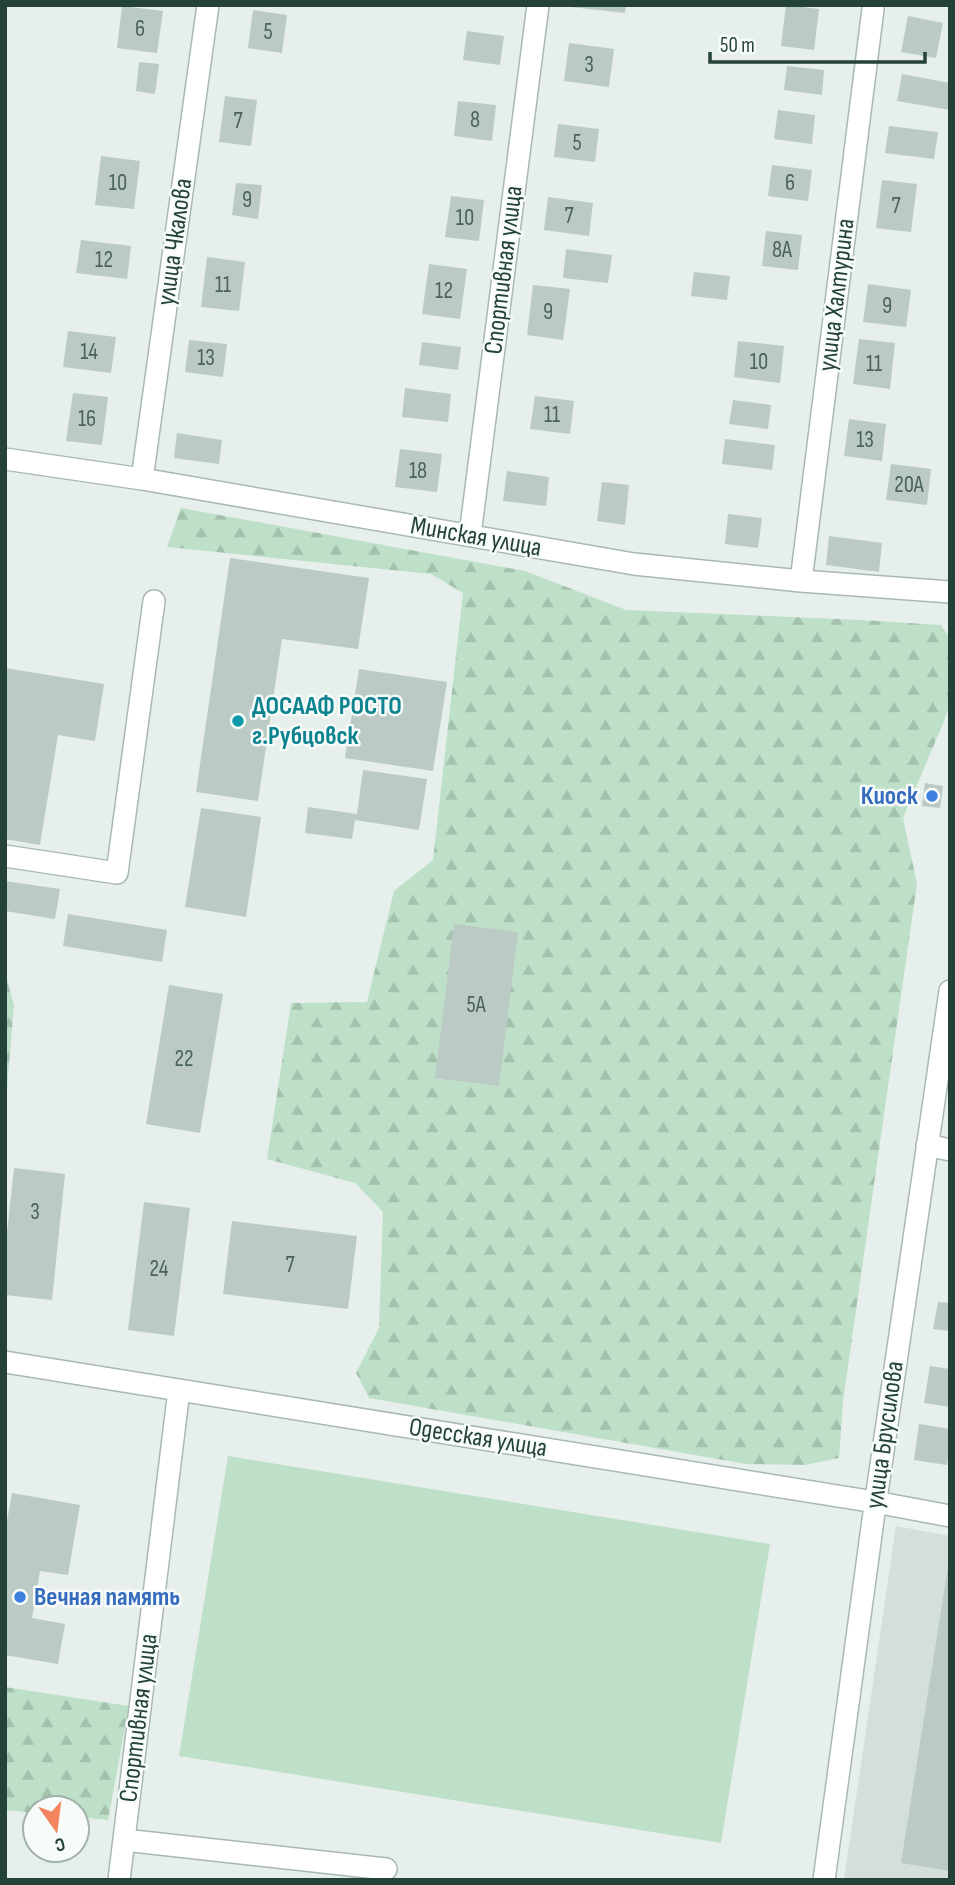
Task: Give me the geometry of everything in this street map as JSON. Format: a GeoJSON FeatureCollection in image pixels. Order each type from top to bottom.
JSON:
{"type":"FeatureCollection","features":[{"type":"Feature","properties":{"kind":"street","name":"улица Чкалова"},"geometry":{"type":"LineString","coordinates":[[142,479],[208,5]]}},
{"type":"Feature","properties":{"kind":"street","name":"Спортивная улица"},"geometry":{"type":"LineString","coordinates":[[470,535],[538,5]]}},
{"type":"Feature","properties":{"kind":"street","name":"улица Халтурина"},"geometry":{"type":"LineString","coordinates":[[800,581],[873,9]]}},
{"type":"Feature","properties":{"kind":"street","name":"Минская улица"},"geometry":{"type":"LineString","coordinates":[[5,460],[142,479],[634,564],[800,581],[950,592]]}},
{"type":"Feature","properties":{"kind":"street"},"geometry":{"type":"LineString","coordinates":[[5,856],[117,873],[154,601]]}},
{"type":"Feature","properties":{"kind":"street","name":"улица Брусилова"},"geometry":{"type":"LineString","coordinates":[[824,1880],[875,1502],[950,991]]}},
{"type":"Feature","properties":{"kind":"street"},"geometry":{"type":"LineString","coordinates":[[927,1146],[950,1150]]}},
{"type":"Feature","properties":{"kind":"street","name":"Одесская улица"},"geometry":{"type":"LineString","coordinates":[[5,1362],[950,1516]]}},
{"type":"Feature","properties":{"kind":"street","name":"Спортивная улица"},"geometry":{"type":"LineString","coordinates":[[119,1880],[180,1390]]}},
{"type":"Feature","properties":{"kind":"street"},"geometry":{"type":"LineString","coordinates":[[124,1840],[386,1870]]}},
{"type":"Feature","properties":{"kind":"shaded area"},"geometry":{"type":"Polygon","coordinates":[[[896,1526],[950,1536],[950,1880],[844,1880],[896,1526]]]}},
{"type":"Feature","properties":{"kind":"green space"},"geometry":{"type":"Polygon","coordinates":[[[181,508],[525,571],[626,610],[941,625],[950,639],[950,704],[903,818],[917,884],[843,1401],[839,1458],[805,1465],[746,1464],[369,1398],[356,1373],[379,1328],[383,1212],[355,1183],[267,1159],[291,1003],[367,1002],[394,891],[433,860],[463,593],[431,574],[167,547],[181,508]]]}},
{"type":"Feature","properties":{"kind":"green space"},"geometry":{"type":"Polygon","coordinates":[[[5,973],[14,1005],[5,1112],[5,973]]]}},
{"type":"Feature","properties":{"kind":"green space"},"geometry":{"type":"Polygon","coordinates":[[[228,1456],[770,1544],[721,1843],[179,1756],[228,1456]]]}},
{"type":"Feature","properties":{"kind":"green space"},"geometry":{"type":"Polygon","coordinates":[[[5,1687],[129,1706],[108,1820],[91,1818],[91,1794],[21,1794],[21,1812],[5,1810],[5,1687]]]}},
{"type":"Feature","properties":{"kind":"building"},"geometry":{"type":"Polygon","coordinates":[[[571,5],[626,5],[625,13],[571,5]]]}},
{"type":"Feature","properties":{"kind":"building"},"geometry":{"type":"Polygon","coordinates":[[[786,5],[819,9],[814,50],[781,46],[786,5]]]}},
{"type":"Feature","properties":{"kind":"building"},"geometry":{"type":"Polygon","coordinates":[[[122,6],[163,11],[157,53],[117,48],[122,6]]]}},
{"type":"Feature","properties":{"kind":"building"},"geometry":{"type":"Polygon","coordinates":[[[253,10],[287,15],[282,53],[248,48],[253,10]]]}},
{"type":"Feature","properties":{"kind":"building"},"geometry":{"type":"Polygon","coordinates":[[[908,16],[943,23],[936,58],[901,52],[908,16]]]}},
{"type":"Feature","properties":{"kind":"building"},"geometry":{"type":"Polygon","coordinates":[[[467,31],[504,36],[500,65],[463,60],[467,31]]]}},
{"type":"Feature","properties":{"kind":"building"},"geometry":{"type":"Polygon","coordinates":[[[569,43],[614,49],[609,87],[564,81],[569,43]]]}},
{"type":"Feature","properties":{"kind":"building"},"geometry":{"type":"Polygon","coordinates":[[[139,62],[159,64],[155,94],[136,91],[139,62]]]}},
{"type":"Feature","properties":{"kind":"building"},"geometry":{"type":"Polygon","coordinates":[[[787,66],[824,70],[822,95],[784,90],[787,66]]]}},
{"type":"Feature","properties":{"kind":"building"},"geometry":{"type":"Polygon","coordinates":[[[902,74],[950,83],[950,110],[897,101],[902,74]]]}},
{"type":"Feature","properties":{"kind":"building"},"geometry":{"type":"Polygon","coordinates":[[[225,96],[257,100],[251,146],[219,142],[225,96]]]}},
{"type":"Feature","properties":{"kind":"building"},"geometry":{"type":"Polygon","coordinates":[[[458,101],[496,105],[492,141],[454,136],[458,101]]]}},
{"type":"Feature","properties":{"kind":"building"},"geometry":{"type":"Polygon","coordinates":[[[778,110],[815,115],[812,144],[774,139],[778,110]]]}},
{"type":"Feature","properties":{"kind":"building"},"geometry":{"type":"Polygon","coordinates":[[[558,124],[599,129],[595,162],[554,157],[558,124]]]}},
{"type":"Feature","properties":{"kind":"building"},"geometry":{"type":"Polygon","coordinates":[[[889,126],[938,132],[934,159],[885,153],[889,126]]]}},
{"type":"Feature","properties":{"kind":"building"},"geometry":{"type":"Polygon","coordinates":[[[101,156],[140,161],[134,209],[95,205],[101,156]]]}},
{"type":"Feature","properties":{"kind":"building"},"geometry":{"type":"Polygon","coordinates":[[[772,165],[812,170],[808,201],[768,196],[772,165]]]}},
{"type":"Feature","properties":{"kind":"building"},"geometry":{"type":"Polygon","coordinates":[[[882,180],[917,184],[911,232],[876,228],[882,180]]]}},
{"type":"Feature","properties":{"kind":"building"},"geometry":{"type":"Polygon","coordinates":[[[236,183],[262,185],[258,219],[232,215],[236,183]]]}},
{"type":"Feature","properties":{"kind":"building"},"geometry":{"type":"Polygon","coordinates":[[[451,196],[484,200],[479,241],[445,237],[451,196]]]}},
{"type":"Feature","properties":{"kind":"building"},"geometry":{"type":"Polygon","coordinates":[[[548,197],[593,203],[589,236],[544,230],[548,197]]]}},
{"type":"Feature","properties":{"kind":"building"},"geometry":{"type":"Polygon","coordinates":[[[766,231],[802,235],[798,270],[762,266],[766,231]]]}},
{"type":"Feature","properties":{"kind":"building"},"geometry":{"type":"Polygon","coordinates":[[[81,240],[131,246],[127,279],[76,273],[81,240]]]}},
{"type":"Feature","properties":{"kind":"building"},"geometry":{"type":"Polygon","coordinates":[[[566,249],[612,255],[608,283],[563,278],[566,249]]]}},
{"type":"Feature","properties":{"kind":"building"},"geometry":{"type":"Polygon","coordinates":[[[207,257],[245,262],[239,311],[201,307],[207,257]]]}},
{"type":"Feature","properties":{"kind":"building"},"geometry":{"type":"Polygon","coordinates":[[[429,264],[467,269],[460,319],[422,314],[429,264]]]}},
{"type":"Feature","properties":{"kind":"building"},"geometry":{"type":"Polygon","coordinates":[[[694,272],[730,276],[727,300],[691,296],[694,272]]]}},
{"type":"Feature","properties":{"kind":"building"},"geometry":{"type":"Polygon","coordinates":[[[868,284],[911,290],[906,327],[863,322],[868,284]]]}},
{"type":"Feature","properties":{"kind":"building"},"geometry":{"type":"Polygon","coordinates":[[[533,285],[570,289],[563,340],[527,335],[533,285]]]}},
{"type":"Feature","properties":{"kind":"building"},"geometry":{"type":"Polygon","coordinates":[[[68,331],[116,337],[111,373],[63,367],[68,331]]]}},
{"type":"Feature","properties":{"kind":"building"},"geometry":{"type":"Polygon","coordinates":[[[859,339],[895,343],[890,389],[853,384],[859,339]]]}},
{"type":"Feature","properties":{"kind":"building"},"geometry":{"type":"Polygon","coordinates":[[[189,340],[227,344],[223,377],[185,372],[189,340]]]}},
{"type":"Feature","properties":{"kind":"building"},"geometry":{"type":"Polygon","coordinates":[[[738,341],[784,346],[780,383],[734,377],[738,341]]]}},
{"type":"Feature","properties":{"kind":"building"},"geometry":{"type":"Polygon","coordinates":[[[422,342],[461,347],[458,370],[419,365],[422,342]]]}},
{"type":"Feature","properties":{"kind":"building"},"geometry":{"type":"Polygon","coordinates":[[[405,388],[451,394],[448,422],[402,417],[405,388]]]}},
{"type":"Feature","properties":{"kind":"building"},"geometry":{"type":"Polygon","coordinates":[[[73,393],[108,397],[102,445],[66,441],[73,393]]]}},
{"type":"Feature","properties":{"kind":"building"},"geometry":{"type":"Polygon","coordinates":[[[535,396],[574,401],[570,434],[530,429],[535,396]]]}},
{"type":"Feature","properties":{"kind":"building"},"geometry":{"type":"Polygon","coordinates":[[[733,400],[771,405],[768,429],[729,424],[733,400]]]}},
{"type":"Feature","properties":{"kind":"building"},"geometry":{"type":"Polygon","coordinates":[[[849,419],[886,424],[882,461],[844,456],[849,419]]]}},
{"type":"Feature","properties":{"kind":"building"},"geometry":{"type":"Polygon","coordinates":[[[177,433],[222,440],[219,464],[174,458],[177,433]]]}},
{"type":"Feature","properties":{"kind":"building"},"geometry":{"type":"Polygon","coordinates":[[[725,439],[775,445],[772,470],[722,464],[725,439]]]}},
{"type":"Feature","properties":{"kind":"building"},"geometry":{"type":"Polygon","coordinates":[[[400,449],[442,454],[437,492],[395,487],[400,449]]]}},
{"type":"Feature","properties":{"kind":"building"},"geometry":{"type":"Polygon","coordinates":[[[891,464],[931,469],[927,505],[886,500],[891,464]]]}},
{"type":"Feature","properties":{"kind":"building"},"geometry":{"type":"Polygon","coordinates":[[[507,471],[549,477],[546,506],[503,501],[507,471]]]}},
{"type":"Feature","properties":{"kind":"building"},"geometry":{"type":"Polygon","coordinates":[[[602,482],[629,485],[625,525],[597,521],[602,482]]]}},
{"type":"Feature","properties":{"kind":"building"},"geometry":{"type":"Polygon","coordinates":[[[728,514],[762,518],[758,548],[725,544],[728,514]]]}},
{"type":"Feature","properties":{"kind":"building"},"geometry":{"type":"Polygon","coordinates":[[[829,536],[882,543],[879,572],[826,565],[829,536]]]}},
{"type":"Feature","properties":{"kind":"building","name":"ДОСААФ РОСТО г.Рубцовск"},"geometry":{"type":"Polygon","coordinates":[[[230,558],[369,578],[358,649],[282,639],[258,801],[196,792],[230,558]]]}},
{"type":"Feature","properties":{"kind":"building"},"geometry":{"type":"Polygon","coordinates":[[[5,668],[104,684],[95,741],[58,735],[40,845],[5,839],[5,668]]]}},
{"type":"Feature","properties":{"kind":"building"},"geometry":{"type":"Polygon","coordinates":[[[359,669],[447,682],[433,771],[345,758],[359,669]]]}},
{"type":"Feature","properties":{"kind":"building"},"geometry":{"type":"Polygon","coordinates":[[[363,770],[427,779],[419,830],[355,820],[352,839],[305,833],[308,807],[357,814],[363,770]]]}},
{"type":"Feature","properties":{"kind":"building","name":"Киоск"},"geometry":{"type":"Polygon","coordinates":[[[925,783],[943,786],[940,808],[922,806],[925,783]]]}},
{"type":"Feature","properties":{"kind":"building"},"geometry":{"type":"Polygon","coordinates":[[[201,808],[261,817],[246,917],[185,907],[201,808]]]}},
{"type":"Feature","properties":{"kind":"building"},"geometry":{"type":"Polygon","coordinates":[[[5,881],[60,889],[55,919],[5,911],[5,881]]]}},
{"type":"Feature","properties":{"kind":"building"},"geometry":{"type":"Polygon","coordinates":[[[68,914],[167,930],[162,962],[63,946],[68,914]]]}},
{"type":"Feature","properties":{"kind":"building"},"geometry":{"type":"Polygon","coordinates":[[[454,924],[518,932],[499,1086],[435,1078],[454,924]]]}},
{"type":"Feature","properties":{"kind":"building"},"geometry":{"type":"Polygon","coordinates":[[[169,985],[223,994],[200,1133],[146,1124],[169,985]]]}},
{"type":"Feature","properties":{"kind":"building"},"geometry":{"type":"Polygon","coordinates":[[[14,1168],[65,1174],[52,1300],[5,1295],[5,1251],[14,1168]]]}},
{"type":"Feature","properties":{"kind":"building"},"geometry":{"type":"Polygon","coordinates":[[[144,1202],[190,1208],[174,1336],[128,1330],[144,1202]]]}},
{"type":"Feature","properties":{"kind":"building"},"geometry":{"type":"Polygon","coordinates":[[[232,1221],[357,1236],[348,1309],[223,1294],[232,1221]]]}},
{"type":"Feature","properties":{"kind":"building"},"geometry":{"type":"Polygon","coordinates":[[[938,1302],[950,1303],[950,1331],[933,1329],[938,1302]]]}},
{"type":"Feature","properties":{"kind":"building"},"geometry":{"type":"Polygon","coordinates":[[[930,1366],[950,1369],[950,1407],[924,1403],[930,1366]]]}},
{"type":"Feature","properties":{"kind":"building"},"geometry":{"type":"Polygon","coordinates":[[[919,1424],[950,1429],[947,1465],[914,1460],[919,1424]]]}},
{"type":"Feature","properties":{"kind":"building","name":"Вечная память"},"geometry":{"type":"Polygon","coordinates":[[[12,1493],[80,1505],[68,1575],[40,1571],[32,1618],[65,1624],[58,1664],[5,1655],[5,1532],[12,1493]]]}},
{"type":"Feature","properties":{"kind":"building"},"geometry":{"type":"Polygon","coordinates":[[[950,1567],[950,1871],[901,1863],[950,1567]]]}},
{"type":"Feature","properties":{"kind":"place","name":"ДОСААФ РОСТО г.Рубцовск"},"geometry":{"type":"Point","coordinates":[238,721]}},
{"type":"Feature","properties":{"kind":"place","name":"Киоск"},"geometry":{"type":"Point","coordinates":[932,796]}},
{"type":"Feature","properties":{"kind":"place","name":"Вечная память"},"geometry":{"type":"Point","coordinates":[20,1597]}}]}
